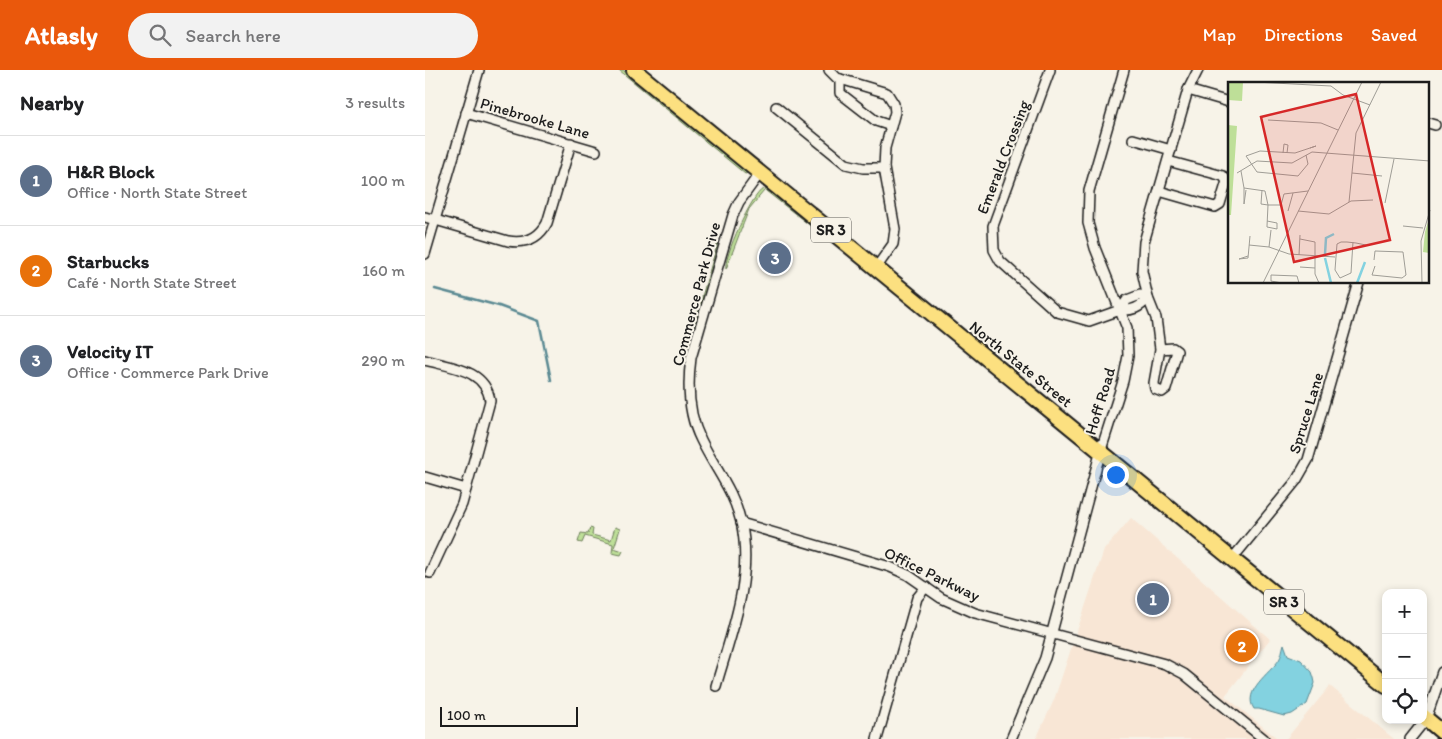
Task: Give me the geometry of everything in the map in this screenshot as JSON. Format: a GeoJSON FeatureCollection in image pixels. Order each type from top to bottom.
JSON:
{"type":"FeatureCollection","features":[{"type":"Feature","properties":{"kind":"main road","name":"North State Street"},"geometry":{"type":"LineString","coordinates":[[634,70],[1382,682]]}},
{"type":"Feature","properties":{"kind":"main road"},"geometry":{"type":"LineString","coordinates":[[1427,719],[1442,732]]}},
{"type":"Feature","properties":{"kind":"street"},"geometry":{"type":"LineString","coordinates":[[425,254],[479,70]]}},
{"type":"Feature","properties":{"kind":"street"},"geometry":{"type":"LineString","coordinates":[[829,70],[840,79],[887,93],[894,104],[883,168],[895,229],[893,244],[876,268]]}},
{"type":"Feature","properties":{"kind":"street","name":"Emerald Crossing"},"geometry":{"type":"LineString","coordinates":[[1050,70],[993,226],[994,250],[1009,270],[1057,312],[1089,320],[1120,310],[1127,300],[1140,295],[1148,298]]}},
{"type":"Feature","properties":{"kind":"street","name":"Hoff Road"},"geometry":{"type":"LineString","coordinates":[[1011,739],[1045,658],[1101,450],[1113,418],[1128,356],[1127,328],[1095,248],[1088,224],[1089,191],[1124,70]]}},
{"type":"Feature","properties":{"kind":"street"},"geometry":{"type":"LineString","coordinates":[[1160,349],[1173,348],[1177,351],[1166,389],[1162,392],[1155,388],[1154,383],[1160,349],[1156,318],[1148,298],[1142,271],[1144,242],[1189,90],[1198,70]]}},
{"type":"Feature","properties":{"kind":"street"},"geometry":{"type":"LineString","coordinates":[[840,79],[840,92],[875,122],[891,126]]}},
{"type":"Feature","properties":{"kind":"street"},"geometry":{"type":"LineString","coordinates":[[1189,90],[1228,102]]}},
{"type":"Feature","properties":{"kind":"street"},"geometry":{"type":"LineString","coordinates":[[776,108],[846,164],[863,168],[883,168]]}},
{"type":"Feature","properties":{"kind":"street","name":"Pinebrooke Lane"},"geometry":{"type":"LineString","coordinates":[[466,114],[596,151]]}},
{"type":"Feature","properties":{"kind":"street"},"geometry":{"type":"LineString","coordinates":[[1133,139],[1171,150]]}},
{"type":"Feature","properties":{"kind":"street"},"geometry":{"type":"LineString","coordinates":[[425,217],[508,241],[519,242],[533,239],[543,231],[547,223],[571,144]]}},
{"type":"Feature","properties":{"kind":"street"},"geometry":{"type":"LineString","coordinates":[[1159,191],[1215,207],[1220,204],[1227,181],[1223,176],[1168,161]]}},
{"type":"Feature","properties":{"kind":"street","name":"Commerce Park Drive"},"geometry":{"type":"LineString","coordinates":[[716,686],[743,585],[745,565],[741,523],[731,491],[695,427],[689,395],[689,376],[691,358],[733,216],[739,202],[760,173]]}},
{"type":"Feature","properties":{"kind":"street","name":"Spruce Lane"},"geometry":{"type":"LineString","coordinates":[[1232,559],[1291,487],[1308,460],[1332,382],[1358,284]]}},
{"type":"Feature","properties":{"kind":"street"},"geometry":{"type":"LineString","coordinates":[[425,360],[472,373],[484,384],[489,396],[489,410],[460,510],[430,572]]}},
{"type":"Feature","properties":{"kind":"street"},"geometry":{"type":"LineString","coordinates":[[425,477],[466,489]]}},
{"type":"Feature","properties":{"kind":"street","name":"Office Parkway"},"geometry":{"type":"LineString","coordinates":[[741,523],[890,567],[956,606],[975,613],[1165,664],[1184,674],[1264,739]]}},
{"type":"Feature","properties":{"kind":"street"},"geometry":{"type":"LineString","coordinates":[[877,739],[917,598],[926,587]]}},
{"type":"Feature","properties":{"kind":"street"},"geometry":{"type":"LineString","coordinates":[[1427,712],[1442,672]]}},
{"type":"Feature","properties":{"kind":"street"},"geometry":{"type":"LineString","coordinates":[[1410,739],[1420,724]]}},
{"type":"Feature","properties":{"kind":"shaded area"},"geometry":{"type":"Polygon","coordinates":[[[1131,518],[1270,639],[1225,696],[1278,739],[1036,739],[1054,700],[1104,550],[1131,518]]]}},
{"type":"Feature","properties":{"kind":"shaded area"},"geometry":{"type":"Polygon","coordinates":[[[1330,686],[1394,739],[1286,739],[1330,686]]]}},
{"type":"Feature","properties":{"kind":"green space"},"geometry":{"type":"Polygon","coordinates":[[[619,70],[623,70],[748,173],[745,174],[619,70]]]}},
{"type":"Feature","properties":{"kind":"green space"},"geometry":{"type":"Polygon","coordinates":[[[763,189],[764,191],[749,209],[726,269],[733,240],[739,227],[752,202],[763,189]]]}},
{"type":"Feature","properties":{"kind":"green space"},"geometry":{"type":"Polygon","coordinates":[[[765,189],[772,191],[829,237],[826,238],[765,189]]]}},
{"type":"Feature","properties":{"kind":"green space"},"geometry":{"type":"Polygon","coordinates":[[[718,242],[705,293],[692,331],[693,327],[718,242]]]}},
{"type":"Feature","properties":{"kind":"green space"},"geometry":{"type":"Polygon","coordinates":[[[615,527],[620,529],[614,548],[623,551],[621,555],[612,553],[613,544],[585,536],[582,543],[578,542],[581,533],[588,534],[590,528],[593,529],[592,535],[611,540],[615,527]]]}},
{"type":"Feature","properties":{"kind":"water"},"geometry":{"type":"Polygon","coordinates":[[[1284,644],[1288,655],[1301,660],[1312,672],[1315,683],[1307,704],[1292,714],[1284,716],[1254,709],[1251,702],[1254,689],[1279,660],[1284,644]]]}},
{"type":"Feature","properties":{"kind":"waterway"},"geometry":{"type":"LineString","coordinates":[[435,289],[499,306],[539,321],[551,380]]}},
{"type":"Feature","properties":{"kind":"place","name":"Velocity IT"},"geometry":{"type":"Point","coordinates":[775,258]}},
{"type":"Feature","properties":{"kind":"place","name":"H&R Block"},"geometry":{"type":"Point","coordinates":[1153,599]}},
{"type":"Feature","properties":{"kind":"place","name":"Starbucks"},"geometry":{"type":"Point","coordinates":[1242,646]}}]}
